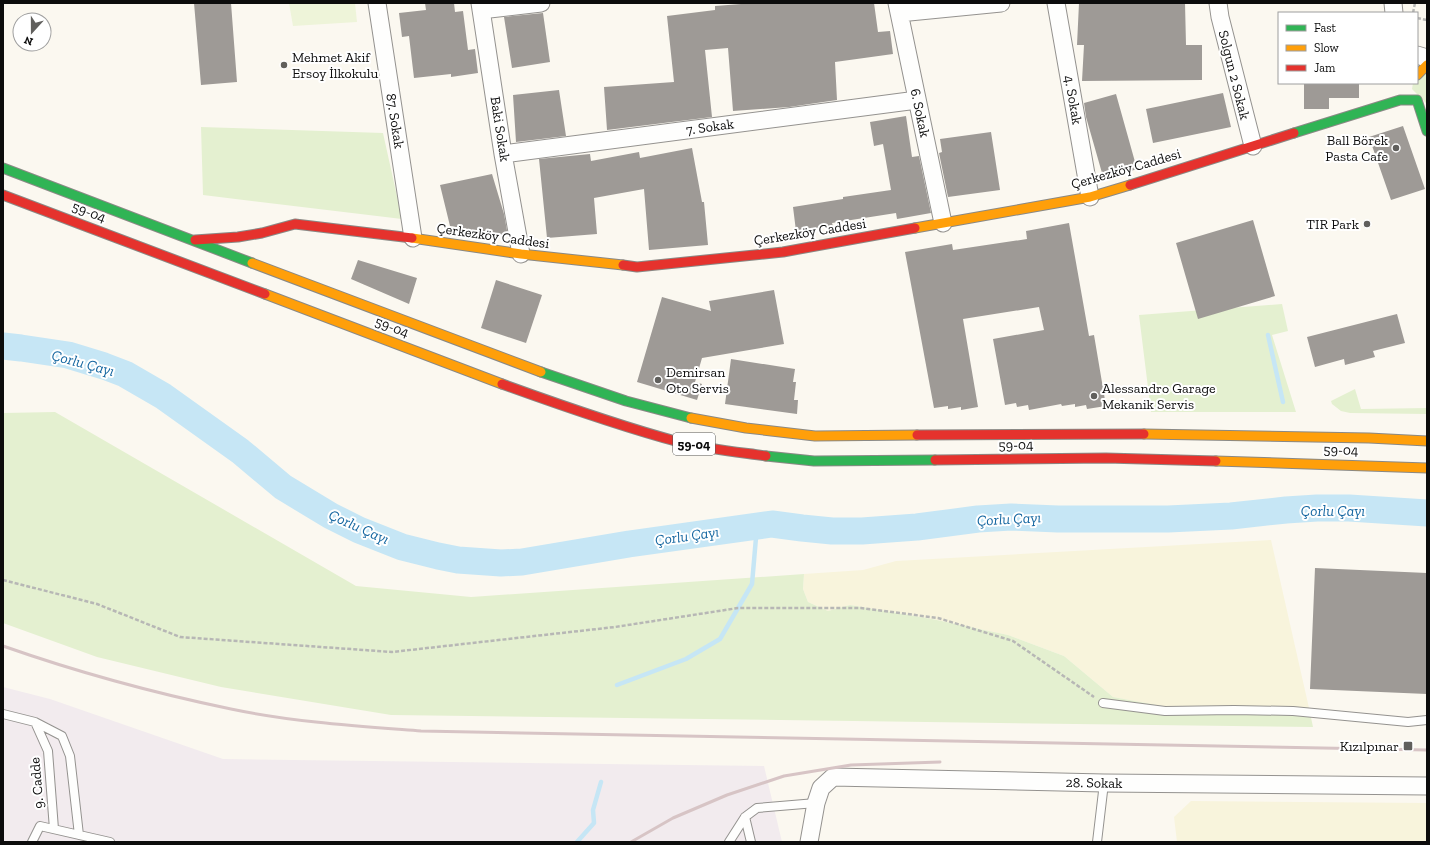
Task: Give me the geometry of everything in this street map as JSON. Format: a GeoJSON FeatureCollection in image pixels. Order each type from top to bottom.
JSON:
{"type":"FeatureCollection","features":[{"type":"Feature","properties":{"kind":"main road"},"geometry":{"type":"LineString","coordinates":[[1418,80],[1427,65]]}},
{"type":"Feature","properties":{"kind":"main road","name":"Çerkezköy Caddesi"},"geometry":{"type":"LineString","coordinates":[[195,240],[238,237],[262,233],[295,224],[413,238],[521,254],[637,267],[783,252],[1090,197],[1400,100],[1413,88]]}},
{"type":"Feature","properties":{"kind":"main road"},"geometry":{"type":"LineString","coordinates":[[1413,88],[1427,105]]}},
{"type":"Feature","properties":{"kind":"main road"},"geometry":{"type":"LineString","coordinates":[[1413,88],[1427,131]]}},
{"type":"Feature","properties":{"kind":"main road","name":"59-04"},"geometry":{"type":"LineString","coordinates":[[3,168],[532,369],[626,401],[685,417],[746,428],[815,436],[1106,433],[1369,438],[1427,441]]}},
{"type":"Feature","properties":{"kind":"main road","name":"59-04"},"geometry":{"type":"LineString","coordinates":[[3,195],[524,392],[618,424],[680,442],[742,453],[814,461],[1106,458],[1359,464],[1427,468]]}},
{"type":"Feature","properties":{"kind":"main road"},"geometry":{"type":"LineString","coordinates":[[1369,438],[1413,431]]}},
{"type":"Feature","properties":{"kind":"street","name":"87. Sokak"},"geometry":{"type":"LineString","coordinates":[[377,3],[413,238]]}},
{"type":"Feature","properties":{"kind":"street"},"geometry":{"type":"LineString","coordinates":[[481,7],[541,3]]}},
{"type":"Feature","properties":{"kind":"street"},"geometry":{"type":"LineString","coordinates":[[898,8],[1000,3]]}},
{"type":"Feature","properties":{"kind":"street","name":"4. Sokak"},"geometry":{"type":"LineString","coordinates":[[1056,3],[1090,197]]}},
{"type":"Feature","properties":{"kind":"street","name":"Solgun 2 Sokak"},"geometry":{"type":"LineString","coordinates":[[1218,3],[1220,17],[1252,146]]}},
{"type":"Feature","properties":{"kind":"street","name":"Baki Sokak"},"geometry":{"type":"LineString","coordinates":[[481,7],[503,154],[521,254]]}},
{"type":"Feature","properties":{"kind":"street","name":"6. Sokak"},"geometry":{"type":"LineString","coordinates":[[898,8],[944,223]]}},
{"type":"Feature","properties":{"kind":"street","name":"7. Sokak"},"geometry":{"type":"LineString","coordinates":[[503,154],[917,100]]}},
{"type":"Feature","properties":{"kind":"street","name":"28. Sokak"},"geometry":{"type":"LineString","coordinates":[[809,842],[816,803],[821,788],[833,777],[1104,783],[1427,786]]}},
{"type":"Feature","properties":{"kind":"lane"},"geometry":{"type":"LineString","coordinates":[[1103,702],[1165,711],[1293,711],[1408,722],[1427,720]]}},
{"type":"Feature","properties":{"kind":"lane"},"geometry":{"type":"LineString","coordinates":[[3,714],[36,722],[62,736],[70,756],[78,835]]}},
{"type":"Feature","properties":{"kind":"lane","name":"9. Cadde"},"geometry":{"type":"LineString","coordinates":[[36,722],[48,751],[54,829]]}},
{"type":"Feature","properties":{"kind":"lane"},"geometry":{"type":"LineString","coordinates":[[1097,842],[1104,783]]}},
{"type":"Feature","properties":{"kind":"lane"},"geometry":{"type":"LineString","coordinates":[[729,842],[746,818],[757,808],[816,803]]}},
{"type":"Feature","properties":{"kind":"lane"},"geometry":{"type":"LineString","coordinates":[[746,818],[751,842]]}},
{"type":"Feature","properties":{"kind":"lane"},"geometry":{"type":"LineString","coordinates":[[32,842],[40,826],[110,842]]}},
{"type":"Feature","properties":{"kind":"path"},"geometry":{"type":"LineString","coordinates":[[1414,4],[1418,3]]}},
{"type":"Feature","properties":{"kind":"path"},"geometry":{"type":"LineString","coordinates":[[3,580],[97,604],[180,637],[392,652],[615,627],[738,608],[861,608],[938,618],[1013,641],[1103,702]]}},
{"type":"Feature","properties":{"kind":"shaded area"},"geometry":{"type":"Polygon","coordinates":[[[1271,540],[1309,708],[1162,706],[1113,697],[1064,656],[1008,635],[932,619],[850,605],[828,611],[808,602],[803,589],[804,574],[863,570],[896,561],[1271,540]]]}},
{"type":"Feature","properties":{"kind":"shaded area"},"geometry":{"type":"Polygon","coordinates":[[[3,687],[50,699],[223,759],[764,766],[782,842],[3,842],[3,687]]]}},
{"type":"Feature","properties":{"kind":"shaded area"},"geometry":{"type":"Polygon","coordinates":[[[1191,801],[1427,803],[1427,842],[1177,842],[1174,817],[1191,801]]]}},
{"type":"Feature","properties":{"kind":"green space"},"geometry":{"type":"Polygon","coordinates":[[[289,3],[355,3],[357,22],[293,26],[289,3]]]}},
{"type":"Feature","properties":{"kind":"green space"},"geometry":{"type":"Polygon","coordinates":[[[1427,65],[1427,104],[1412,89],[1413,84],[1418,84],[1418,77],[1427,65]]]}},
{"type":"Feature","properties":{"kind":"green space"},"geometry":{"type":"Polygon","coordinates":[[[201,127],[383,133],[402,219],[203,195],[201,127]]]}},
{"type":"Feature","properties":{"kind":"green space"},"geometry":{"type":"Polygon","coordinates":[[[1282,304],[1288,331],[1272,335],[1296,412],[1151,412],[1139,315],[1282,304]]]}},
{"type":"Feature","properties":{"kind":"green space"},"geometry":{"type":"Polygon","coordinates":[[[1355,389],[1361,409],[1427,408],[1427,414],[1350,413],[1341,411],[1332,404],[1331,401],[1355,389]]]}},
{"type":"Feature","properties":{"kind":"green space"},"geometry":{"type":"Polygon","coordinates":[[[55,412],[356,586],[471,597],[804,574],[803,589],[808,602],[828,611],[850,605],[932,619],[1008,635],[1064,656],[1113,697],[1162,706],[1309,708],[1313,727],[391,715],[221,687],[97,657],[3,623],[3,413],[55,412]]]}},
{"type":"Feature","properties":{"kind":"building"},"geometry":{"type":"Polygon","coordinates":[[[194,3],[231,3],[237,82],[201,85],[194,3]]]}},
{"type":"Feature","properties":{"kind":"building"},"geometry":{"type":"Polygon","coordinates":[[[425,3],[454,3],[455,12],[463,11],[468,50],[475,49],[478,73],[451,77],[451,74],[414,78],[409,36],[402,37],[399,13],[426,10],[425,3]]]}},
{"type":"Feature","properties":{"kind":"building"},"geometry":{"type":"Polygon","coordinates":[[[754,3],[874,3],[878,32],[890,31],[893,54],[835,62],[837,100],[789,107],[733,111],[728,48],[705,50],[712,117],[607,130],[604,87],[674,82],[667,16],[715,10],[715,6],[754,3]]]}},
{"type":"Feature","properties":{"kind":"building"},"geometry":{"type":"Polygon","coordinates":[[[1079,3],[1185,3],[1186,45],[1202,45],[1202,80],[1082,81],[1084,45],[1077,45],[1079,3]]]}},
{"type":"Feature","properties":{"kind":"building"},"geometry":{"type":"Polygon","coordinates":[[[543,13],[550,62],[512,68],[504,17],[543,13]]]}},
{"type":"Feature","properties":{"kind":"building"},"geometry":{"type":"Polygon","coordinates":[[[1304,84],[1359,84],[1359,98],[1329,98],[1329,109],[1304,109],[1304,84]]]}},
{"type":"Feature","properties":{"kind":"building"},"geometry":{"type":"Polygon","coordinates":[[[559,90],[566,136],[516,142],[513,95],[559,90]]]}},
{"type":"Feature","properties":{"kind":"building"},"geometry":{"type":"Polygon","coordinates":[[[1223,93],[1231,127],[1153,143],[1146,109],[1223,93]]]}},
{"type":"Feature","properties":{"kind":"building"},"geometry":{"type":"Polygon","coordinates":[[[1116,94],[1137,169],[1104,180],[1086,117],[1084,103],[1116,94]]]}},
{"type":"Feature","properties":{"kind":"building"},"geometry":{"type":"Polygon","coordinates":[[[906,116],[912,157],[919,156],[931,213],[897,219],[896,213],[832,223],[833,226],[796,231],[793,207],[843,199],[843,197],[891,190],[883,144],[874,146],[870,122],[906,116]]]}},
{"type":"Feature","properties":{"kind":"building"},"geometry":{"type":"Polygon","coordinates":[[[1403,126],[1425,189],[1391,200],[1369,137],[1403,126]]]}},
{"type":"Feature","properties":{"kind":"building"},"geometry":{"type":"Polygon","coordinates":[[[991,132],[1000,190],[948,197],[939,153],[942,152],[940,139],[991,132]]]}},
{"type":"Feature","properties":{"kind":"building"},"geometry":{"type":"Polygon","coordinates":[[[692,148],[702,202],[704,202],[708,245],[649,250],[644,189],[594,198],[597,234],[547,238],[539,159],[590,154],[591,161],[639,152],[640,158],[692,148]]]}},
{"type":"Feature","properties":{"kind":"building"},"geometry":{"type":"Polygon","coordinates":[[[492,174],[504,214],[508,236],[450,226],[440,185],[492,174]]]}},
{"type":"Feature","properties":{"kind":"building"},"geometry":{"type":"Polygon","coordinates":[[[1253,220],[1275,296],[1198,319],[1176,243],[1253,220]]]}},
{"type":"Feature","properties":{"kind":"building"},"geometry":{"type":"Polygon","coordinates":[[[1069,223],[1089,336],[1094,335],[1106,406],[1087,409],[1086,405],[1075,407],[1075,404],[1062,406],[1061,404],[1029,410],[1028,405],[1017,407],[1016,403],[1005,405],[993,339],[1044,330],[1039,307],[963,319],[978,407],[961,410],[961,407],[948,409],[948,406],[934,408],[905,252],[952,244],[953,250],[1027,239],[1026,231],[1069,223]]]}},
{"type":"Feature","properties":{"kind":"building"},"geometry":{"type":"Polygon","coordinates":[[[358,260],[417,278],[409,304],[351,279],[358,260]]]}},
{"type":"Feature","properties":{"kind":"building"},"geometry":{"type":"Polygon","coordinates":[[[496,280],[542,295],[526,343],[481,328],[496,280]]]}},
{"type":"Feature","properties":{"kind":"building"},"geometry":{"type":"Polygon","coordinates":[[[774,290],[784,344],[702,358],[695,382],[702,384],[697,400],[637,382],[662,297],[711,311],[709,301],[774,290]]]}},
{"type":"Feature","properties":{"kind":"building"},"geometry":{"type":"Polygon","coordinates":[[[1397,314],[1405,343],[1373,351],[1375,357],[1345,365],[1344,359],[1315,367],[1307,337],[1397,314]]]}},
{"type":"Feature","properties":{"kind":"building"},"geometry":{"type":"Polygon","coordinates":[[[731,359],[795,369],[793,382],[796,382],[794,400],[798,400],[797,414],[725,404],[731,359]]]}},
{"type":"Feature","properties":{"kind":"building"},"geometry":{"type":"Polygon","coordinates":[[[1315,568],[1427,573],[1427,694],[1310,689],[1315,568]]]}},
{"type":"Feature","properties":{"kind":"waterway"},"geometry":{"type":"LineString","coordinates":[[1268,335],[1283,402]]}},
{"type":"Feature","properties":{"kind":"waterway","name":"Çorlu Çayı"},"geometry":{"type":"LineString","coordinates":[[3,346],[68,355],[125,374],[163,396],[240,451],[283,487],[331,516],[359,530],[402,547],[458,560],[501,563],[522,562],[629,544],[772,524],[832,531],[862,531],[1011,517],[1058,519],[1168,519],[1231,516],[1317,508],[1349,508],[1427,513]]}},
{"type":"Feature","properties":{"kind":"waterway"},"geometry":{"type":"LineString","coordinates":[[617,685],[686,659],[720,639],[752,584],[757,526]]}},
{"type":"Feature","properties":{"kind":"waterway"},"geometry":{"type":"LineString","coordinates":[[577,842],[594,823],[593,810],[601,782]]}},
{"type":"Feature","properties":{"kind":"railway"},"geometry":{"type":"LineString","coordinates":[[3,646],[59,665],[116,681],[231,709],[301,720],[421,731],[1427,750]]}},
{"type":"Feature","properties":{"kind":"railway"},"geometry":{"type":"LineString","coordinates":[[631,842],[673,818],[727,795],[784,776],[851,765],[940,762]]}},
{"type":"Feature","properties":{"kind":"traffic: fast"},"geometry":{"type":"LineString","coordinates":[[1294,133],[1400,100],[1417,100],[1427,131]]}},
{"type":"Feature","properties":{"kind":"traffic: fast"},"geometry":{"type":"LineString","coordinates":[[3,168],[252,263]]}},
{"type":"Feature","properties":{"kind":"traffic: fast"},"geometry":{"type":"LineString","coordinates":[[541,372],[626,401],[691,418]]}},
{"type":"Feature","properties":{"kind":"traffic: fast"},"geometry":{"type":"LineString","coordinates":[[766,456],[814,461],[935,460]]}},
{"type":"Feature","properties":{"kind":"traffic: slow"},"geometry":{"type":"LineString","coordinates":[[1418,74],[1427,65]]}},
{"type":"Feature","properties":{"kind":"traffic: slow"},"geometry":{"type":"LineString","coordinates":[[915,228],[1090,197],[1130,185]]}},
{"type":"Feature","properties":{"kind":"traffic: slow"},"geometry":{"type":"LineString","coordinates":[[412,238],[521,254],[623,265]]}},
{"type":"Feature","properties":{"kind":"traffic: slow"},"geometry":{"type":"LineString","coordinates":[[252,263],[541,372]]}},
{"type":"Feature","properties":{"kind":"traffic: slow"},"geometry":{"type":"LineString","coordinates":[[265,294],[502,384]]}},
{"type":"Feature","properties":{"kind":"traffic: slow"},"geometry":{"type":"LineString","coordinates":[[691,418],[746,428],[815,436],[917,435]]}},
{"type":"Feature","properties":{"kind":"traffic: slow"},"geometry":{"type":"LineString","coordinates":[[1144,434],[1369,438],[1427,441]]}},
{"type":"Feature","properties":{"kind":"traffic: slow"},"geometry":{"type":"LineString","coordinates":[[1216,461],[1427,468]]}},
{"type":"Feature","properties":{"kind":"traffic: jam"},"geometry":{"type":"LineString","coordinates":[[1130,185],[1294,133]]}},
{"type":"Feature","properties":{"kind":"traffic: jam"},"geometry":{"type":"LineString","coordinates":[[3,195],[265,294]]}},
{"type":"Feature","properties":{"kind":"traffic: jam"},"geometry":{"type":"LineString","coordinates":[[195,240],[238,237],[262,233],[295,224],[412,238]]}},
{"type":"Feature","properties":{"kind":"traffic: jam"},"geometry":{"type":"LineString","coordinates":[[623,265],[637,267],[783,252],[915,228]]}},
{"type":"Feature","properties":{"kind":"traffic: jam"},"geometry":{"type":"LineString","coordinates":[[502,384],[657,436],[711,448],[766,456]]}},
{"type":"Feature","properties":{"kind":"traffic: jam"},"geometry":{"type":"LineString","coordinates":[[917,435],[1144,434]]}},
{"type":"Feature","properties":{"kind":"traffic: jam"},"geometry":{"type":"LineString","coordinates":[[935,460],[1106,458],[1216,461]]}},
{"type":"Feature","properties":{"kind":"place","name":"Mehmet Akif Ersoy İlkokulu"},"geometry":{"type":"Point","coordinates":[284,65]}},
{"type":"Feature","properties":{"kind":"place","name":"Ball Börek Pasta Cafe"},"geometry":{"type":"Point","coordinates":[1396,148]}},
{"type":"Feature","properties":{"kind":"place","name":"TIR Park"},"geometry":{"type":"Point","coordinates":[1367,224]}},
{"type":"Feature","properties":{"kind":"place","name":"Demirsan Oto Servis"},"geometry":{"type":"Point","coordinates":[658,380]}},
{"type":"Feature","properties":{"kind":"place","name":"Alessandro Garage Mekanik Servis"},"geometry":{"type":"Point","coordinates":[1094,396]}},
{"type":"Feature","properties":{"kind":"place","name":"Kızılpınar"},"geometry":{"type":"Point","coordinates":[1408,746]}}]}
